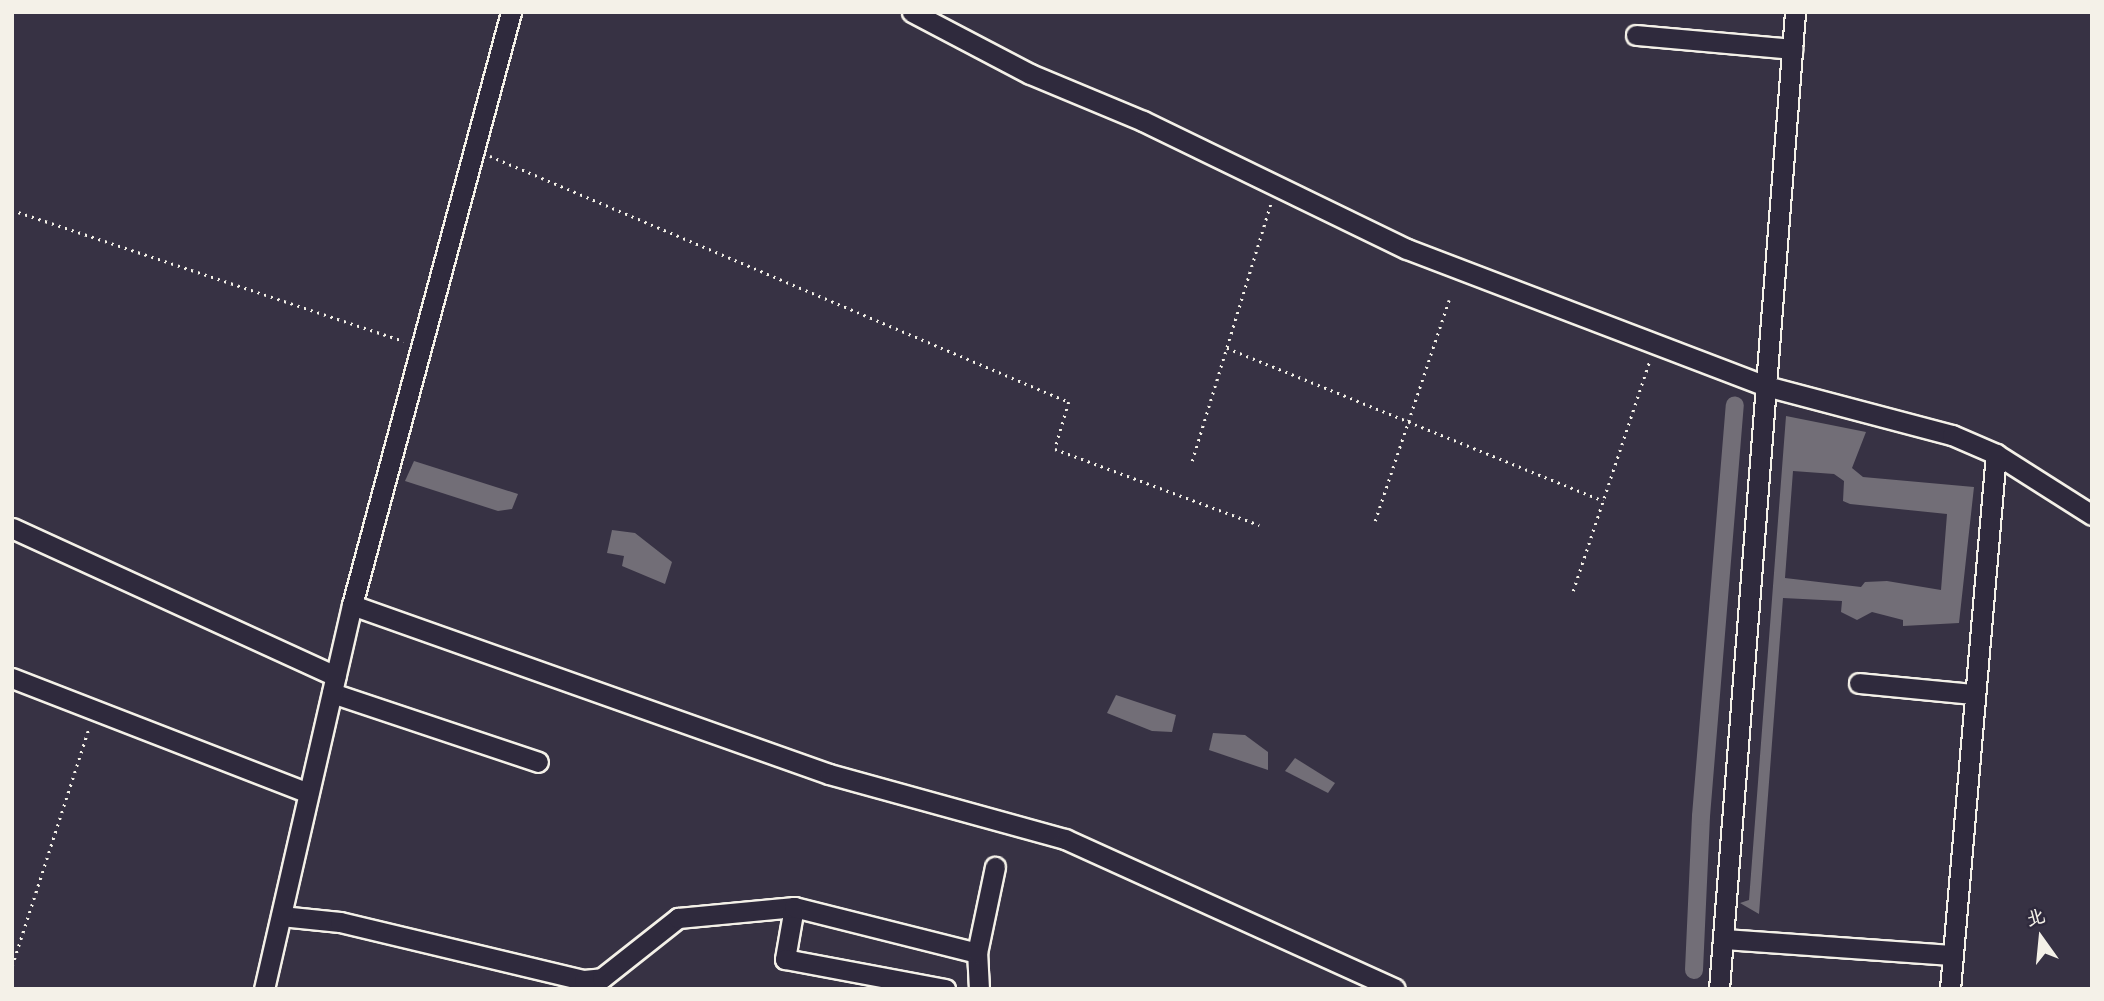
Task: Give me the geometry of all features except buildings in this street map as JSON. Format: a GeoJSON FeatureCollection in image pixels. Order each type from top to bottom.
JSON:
{"type":"FeatureCollection","features":[{"type":"Feature","properties":{"kind":"street"},"geometry":{"type":"LineString","coordinates":[[264,989],[352,605],[511,12]]}},
{"type":"Feature","properties":{"kind":"street"},"geometry":{"type":"LineString","coordinates":[[912,12],[1030,75],[1277,186],[1407,249],[1657,340],[1766,386],[1940,431],[1996,454],[2092,515]]}},
{"type":"Feature","properties":{"kind":"street"},"geometry":{"type":"LineString","coordinates":[[1719,989],[1795,12]]}},
{"type":"Feature","properties":{"kind":"street"},"geometry":{"type":"LineString","coordinates":[[1636,35],[1792,49]]}},
{"type":"Feature","properties":{"kind":"street"},"geometry":{"type":"LineString","coordinates":[[1950,989],[1973,694],[1996,454]]}},
{"type":"Feature","properties":{"kind":"street"},"geometry":{"type":"LineString","coordinates":[[12,528],[334,684],[538,762]]}},
{"type":"Feature","properties":{"kind":"street"},"geometry":{"type":"LineString","coordinates":[[352,605],[829,774],[1065,839],[1395,989]]}},
{"type":"Feature","properties":{"kind":"street"},"geometry":{"type":"LineString","coordinates":[[12,678],[309,793]]}},
{"type":"Feature","properties":{"kind":"street"},"geometry":{"type":"LineString","coordinates":[[1859,682],[1973,694]]}},
{"type":"Feature","properties":{"kind":"street"},"geometry":{"type":"LineString","coordinates":[[979,989],[976,953],[995,867]]}},
{"type":"Feature","properties":{"kind":"street"},"geometry":{"type":"LineString","coordinates":[[281,916],[340,922],[584,980],[602,978],[678,918],[794,907],[976,953]]}},
{"type":"Feature","properties":{"kind":"street"},"geometry":{"type":"LineString","coordinates":[[794,907],[785,959],[945,989]]}},
{"type":"Feature","properties":{"kind":"street"},"geometry":{"type":"LineString","coordinates":[[1723,939],[1952,955]]}},
{"type":"Feature","properties":{"kind":"path"},"geometry":{"type":"LineString","coordinates":[[473,149],[1069,402],[1055,449],[1259,525]]}},
{"type":"Feature","properties":{"kind":"path"},"geometry":{"type":"LineString","coordinates":[[1192,461],[1277,186]]}},
{"type":"Feature","properties":{"kind":"path"},"geometry":{"type":"LineString","coordinates":[[12,211],[421,346]]}},
{"type":"Feature","properties":{"kind":"path"},"geometry":{"type":"LineString","coordinates":[[1375,521],[1449,300]]}},
{"type":"Feature","properties":{"kind":"path"},"geometry":{"type":"LineString","coordinates":[[1573,591],[1657,340]]}},
{"type":"Feature","properties":{"kind":"path"},"geometry":{"type":"LineString","coordinates":[[1227,348],[1603,501]]}},
{"type":"Feature","properties":{"kind":"path"},"geometry":{"type":"LineString","coordinates":[[12,966],[94,710]]}},
{"type":"Feature","properties":{"kind":"shaded area"},"geometry":{"type":"Polygon","coordinates":[[[1786,416],[1866,432],[1852,468],[1863,477],[1974,487],[1959,623],[1903,626],[1903,620],[1872,612],[1857,620],[1841,612],[1842,601],[1783,598],[1759,914],[1740,903],[1749,900],[1786,416]],[[1793,471],[1785,578],[1861,587],[1865,582],[1887,581],[1941,590],[1947,514],[1850,504],[1843,501],[1844,481],[1834,474],[1793,471]]]}},
{"type":"Feature","properties":{"kind":"shaded area"},"geometry":{"type":"Polygon","coordinates":[[[414,461],[518,494],[512,509],[498,511],[405,481],[414,461]]]}},
{"type":"Feature","properties":{"kind":"shaded area"},"geometry":{"type":"Polygon","coordinates":[[[612,530],[635,533],[672,562],[665,584],[622,566],[624,556],[607,553],[612,530]]]}},
{"type":"Feature","properties":{"kind":"shaded area"},"geometry":{"type":"Polygon","coordinates":[[[1116,695],[1176,715],[1172,732],[1152,731],[1107,713],[1116,695]]]}},
{"type":"Feature","properties":{"kind":"shaded area"},"geometry":{"type":"Polygon","coordinates":[[[1213,733],[1245,735],[1268,752],[1268,770],[1209,750],[1213,733]]]}},
{"type":"Feature","properties":{"kind":"shaded area"},"geometry":{"type":"Polygon","coordinates":[[[1295,758],[1335,783],[1328,793],[1285,771],[1295,758]]]}},
{"type":"Feature","properties":{"kind":"waterway"},"geometry":{"type":"LineString","coordinates":[[1694,970],[1701,816],[1735,405]]}}]}
